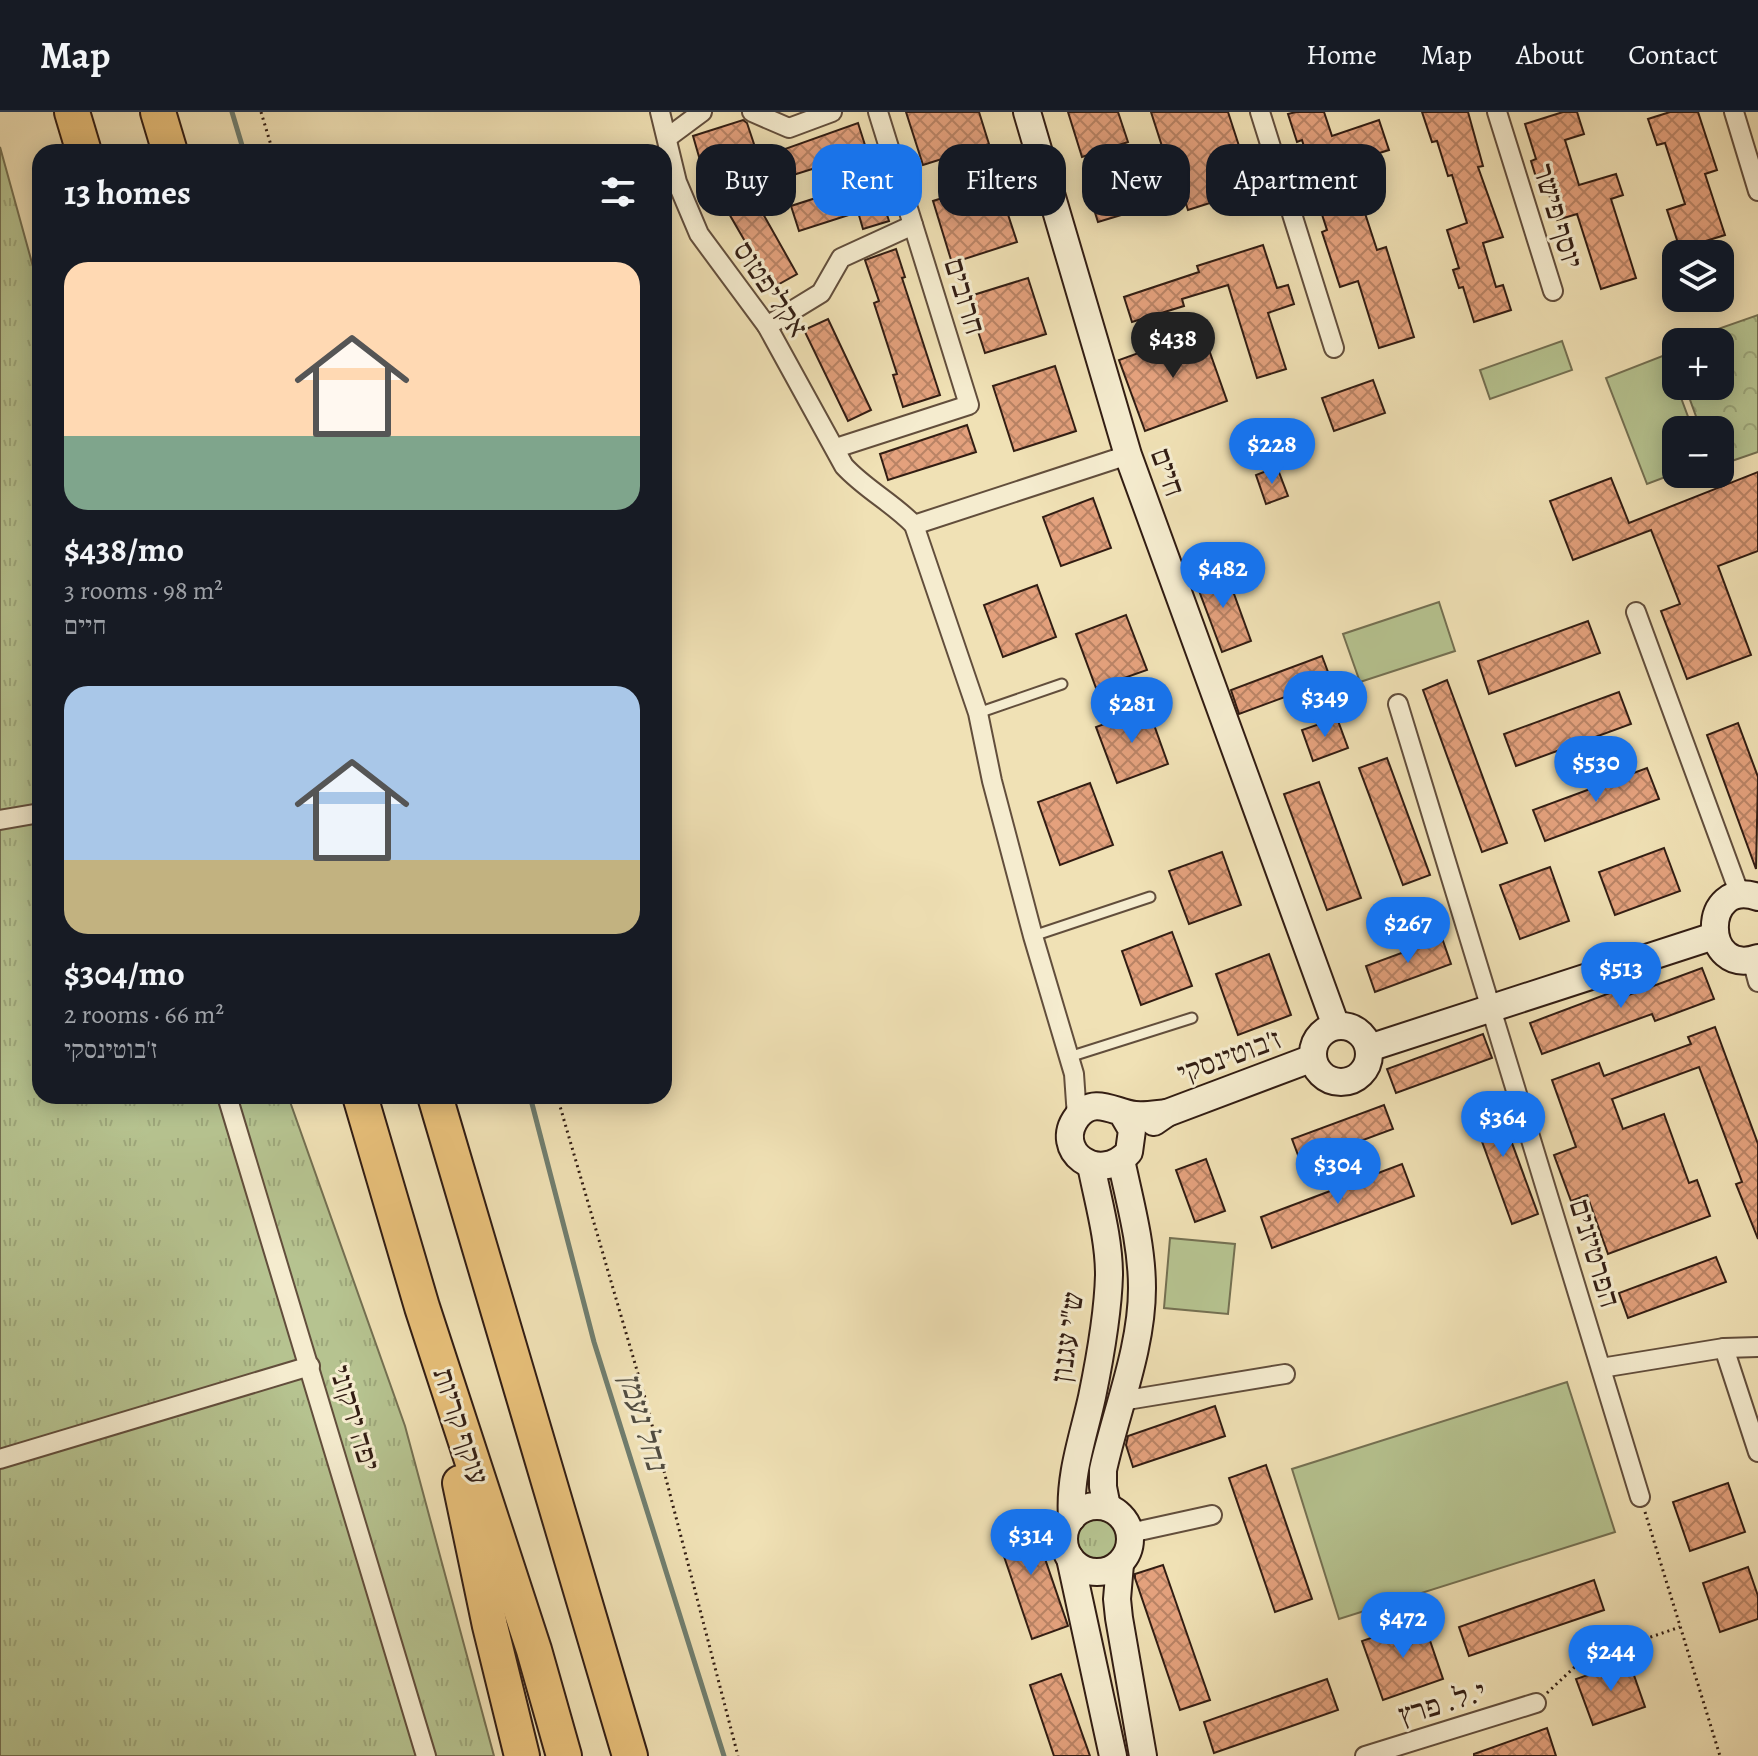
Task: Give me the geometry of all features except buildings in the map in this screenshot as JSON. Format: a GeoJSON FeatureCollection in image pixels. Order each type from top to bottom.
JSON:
{"type":"FeatureCollection","features":[{"type":"Feature","properties":{"kind":"highway"},"geometry":{"type":"LineString","coordinates":[[72,112],[82,144]]}},
{"type":"Feature","properties":{"kind":"highway"},"geometry":{"type":"LineString","coordinates":[[158,112],[168,144]]}},
{"type":"Feature","properties":{"kind":"highway","name":"עוקף קריות"},"geometry":{"type":"LineString","coordinates":[[362,1104],[422,1307],[534,1650],[564,1756]]}},
{"type":"Feature","properties":{"kind":"highway"},"geometry":{"type":"LineString","coordinates":[[437,1104],[630,1756]]}},
{"type":"Feature","properties":{"kind":"highway"},"geometry":{"type":"LineString","coordinates":[[422,1307],[490,1626],[522,1756]]}},
{"type":"Feature","properties":{"kind":"street","name":"אקליפטוס"},"geometry":{"type":"LineString","coordinates":[[660,112],[668,144]]}},
{"type":"Feature","properties":{"kind":"street"},"geometry":{"type":"LineString","coordinates":[[667,138],[702,112]]}},
{"type":"Feature","properties":{"kind":"street"},"geometry":{"type":"LineString","coordinates":[[752,112],[789,128],[832,112]]}},
{"type":"Feature","properties":{"kind":"street","name":"חרובים"},"geometry":{"type":"LineString","coordinates":[[836,448],[969,405],[878,112]]}},
{"type":"Feature","properties":{"kind":"street","name":"חיים"},"geometry":{"type":"LineString","coordinates":[[1027,112],[1128,455],[1336,1026]]}},
{"type":"Feature","properties":{"kind":"street"},"geometry":{"type":"LineString","coordinates":[[1260,112],[1334,348]]}},
{"type":"Feature","properties":{"kind":"street","name":"יוסף פישר"},"geometry":{"type":"LineString","coordinates":[[1497,112],[1553,291]]}},
{"type":"Feature","properties":{"kind":"street"},"geometry":{"type":"LineString","coordinates":[[1734,112],[1758,191]]}},
{"type":"Feature","properties":{"kind":"street","name":"אקליפטוס"},"geometry":{"type":"LineString","coordinates":[[672,160],[677,182],[699,234],[767,326],[844,466],[858,481],[900,510],[914,525]]}},
{"type":"Feature","properties":{"kind":"street"},"geometry":{"type":"LineString","coordinates":[[767,326],[821,293],[841,258],[913,225]]}},
{"type":"Feature","properties":{"kind":"street"},"geometry":{"type":"LineString","coordinates":[[1077,1117],[1071,1066],[992,781],[978,713],[914,525],[1128,455]]}},
{"type":"Feature","properties":{"kind":"street"},"geometry":{"type":"LineString","coordinates":[[1636,612],[1749,896],[1721,906],[1713,926],[1714,936],[1729,955],[1756,967]]}},
{"type":"Feature","properties":{"kind":"street","name":"הפרטיזנים"},"geometry":{"type":"LineString","coordinates":[[1398,704],[1640,1497]]}},
{"type":"Feature","properties":{"kind":"street"},"geometry":{"type":"LineString","coordinates":[[0,820],[32,814]]}},
{"type":"Feature","properties":{"kind":"street"},"geometry":{"type":"LineString","coordinates":[[1369,1048],[1714,936]]}},
{"type":"Feature","properties":{"kind":"street"},"geometry":{"type":"LineString","coordinates":[[1336,1026],[1357,1030],[1369,1048],[1366,1067],[1360,1075],[1342,1082],[1323,1076],[1313,1058],[1318,1038],[1336,1026]]}},
{"type":"Feature","properties":{"kind":"street","name":"ז'בוטינסקי"},"geometry":{"type":"LineString","coordinates":[[1112,1109],[1135,1115],[1167,1113],[1313,1058]]}},
{"type":"Feature","properties":{"kind":"street"},"geometry":{"type":"LineString","coordinates":[[1071,1066],[1112,1109],[1132,1130],[1127,1150],[1112,1165],[1091,1165],[1075,1152],[1071,1141],[1072,1128],[1084,1111],[1112,1109]]}},
{"type":"Feature","properties":{"kind":"street","name":"יפה ירקוני"},"geometry":{"type":"LineString","coordinates":[[229,1104],[426,1756]]}},
{"type":"Feature","properties":{"kind":"street","name":"ז'בוטינסקי"},"geometry":{"type":"LineString","coordinates":[[1127,1150],[1167,1113]]}},
{"type":"Feature","properties":{"kind":"street","name":"ש\"י עגנון"},"geometry":{"type":"LineString","coordinates":[[1107,1507],[1103,1470],[1139,1324],[1142,1291],[1127,1150]]}},
{"type":"Feature","properties":{"kind":"street","name":"ש\"י עגנון"},"geometry":{"type":"LineString","coordinates":[[1072,1518],[1072,1479],[1102,1341],[1109,1274],[1091,1165]]}},
{"type":"Feature","properties":{"kind":"street"},"geometry":{"type":"LineString","coordinates":[[1601,1368],[1724,1348],[1758,1347]]}},
{"type":"Feature","properties":{"kind":"street"},"geometry":{"type":"LineString","coordinates":[[1724,1348],[1758,1452]]}},
{"type":"Feature","properties":{"kind":"street"},"geometry":{"type":"LineString","coordinates":[[0,1459],[310,1366]]}},
{"type":"Feature","properties":{"kind":"street"},"geometry":{"type":"LineString","coordinates":[[1121,1401],[1285,1374]]}},
{"type":"Feature","properties":{"kind":"street"},"geometry":{"type":"LineString","coordinates":[[1070,1558],[1088,1571],[1099,1573],[1120,1564],[1127,1555],[1130,1533],[1122,1517],[1107,1507],[1088,1507],[1072,1518],[1064,1538],[1113,1756]]}},
{"type":"Feature","properties":{"kind":"street"},"geometry":{"type":"LineString","coordinates":[[1130,1533],[1212,1515]]}},
{"type":"Feature","properties":{"kind":"street"},"geometry":{"type":"LineString","coordinates":[[1120,1564],[1119,1618],[1143,1756]]}},
{"type":"Feature","properties":{"kind":"street","name":"י.ל. פרץ"},"geometry":{"type":"LineString","coordinates":[[1365,1756],[1536,1703]]}},
{"type":"Feature","properties":{"kind":"lane"},"geometry":{"type":"LineString","coordinates":[[978,713],[1062,684]]}},
{"type":"Feature","properties":{"kind":"lane"},"geometry":{"type":"LineString","coordinates":[[1033,936],[1150,897]]}},
{"type":"Feature","properties":{"kind":"lane"},"geometry":{"type":"LineString","coordinates":[[1071,1066],[1192,1018]]}},
{"type":"Feature","properties":{"kind":"path"},"geometry":{"type":"LineString","coordinates":[[261,112],[271,144]]}},
{"type":"Feature","properties":{"kind":"path"},"geometry":{"type":"LineString","coordinates":[[559,1104],[645,1398],[738,1756]]}},
{"type":"Feature","properties":{"kind":"path"},"geometry":{"type":"LineString","coordinates":[[1640,1497],[1720,1756]]}},
{"type":"Feature","properties":{"kind":"path"},"geometry":{"type":"LineString","coordinates":[[1536,1703],[1581,1661],[1680,1627]]}},
{"type":"Feature","properties":{"kind":"green space"},"geometry":{"type":"Polygon","coordinates":[[[0,147],[32,263],[32,1104],[291,1104],[405,1426],[494,1756],[0,1756],[0,147]]]}},
{"type":"Feature","properties":{"kind":"green space"},"geometry":{"type":"Polygon","coordinates":[[[1758,315],[1758,452],[1734,460],[1734,416],[1696,416],[1690,400],[1734,400],[1734,328],[1721,328],[1758,315]]]}},
{"type":"Feature","properties":{"kind":"green space"},"geometry":{"type":"Polygon","coordinates":[[[1562,341],[1572,370],[1490,399],[1480,370],[1562,341]]]}},
{"type":"Feature","properties":{"kind":"green space"},"geometry":{"type":"Polygon","coordinates":[[[1662,356],[1662,400],[1682,400],[1688,416],[1662,416],[1662,478],[1647,484],[1606,378],[1662,356]]]}},
{"type":"Feature","properties":{"kind":"green space"},"geometry":{"type":"Polygon","coordinates":[[[1439,602],[1455,651],[1360,682],[1343,634],[1439,602]]]}},
{"type":"Feature","properties":{"kind":"green space"},"geometry":{"type":"Polygon","coordinates":[[[1170,1238],[1235,1244],[1228,1314],[1164,1308],[1170,1238]]]}},
{"type":"Feature","properties":{"kind":"green space"},"geometry":{"type":"Polygon","coordinates":[[[1567,1382],[1615,1532],[1339,1619],[1292,1469],[1567,1382]]]}},
{"type":"Feature","properties":{"kind":"green space"},"geometry":{"type":"Polygon","coordinates":[[[1099,1515],[1116,1522],[1123,1539],[1116,1556],[1099,1563],[1082,1556],[1075,1539],[1082,1522],[1099,1515]]]}},
{"type":"Feature","properties":{"kind":"waterway","name":"נחל נעמן"},"geometry":{"type":"LineString","coordinates":[[232,112],[242,144]]}},
{"type":"Feature","properties":{"kind":"waterway","name":"נחל נעמן"},"geometry":{"type":"LineString","coordinates":[[532,1104],[594,1342],[724,1756]]}}]}
